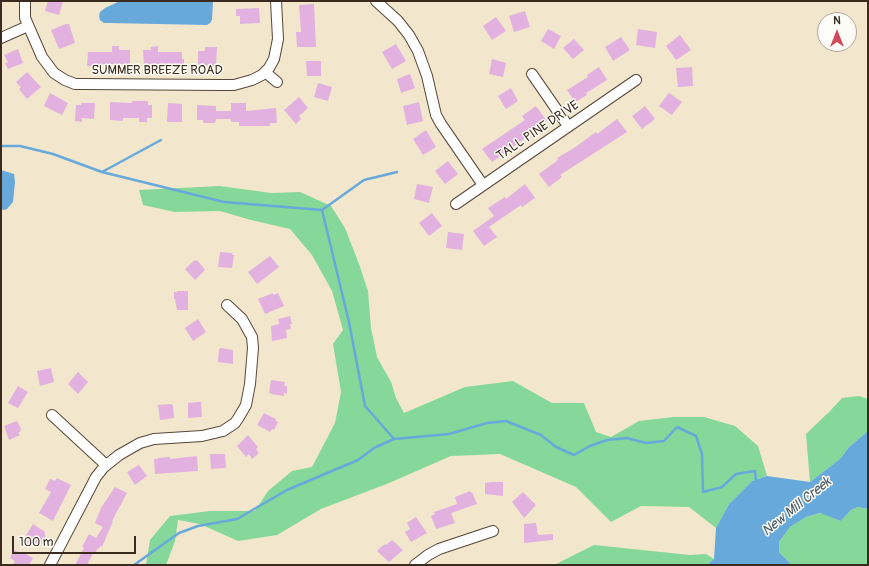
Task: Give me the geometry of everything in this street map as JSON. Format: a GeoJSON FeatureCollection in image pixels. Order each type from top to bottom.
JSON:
{"type":"FeatureCollection","features":[{"type":"Feature","properties":{"kind":"street","name":"SUMMER BREEZE ROAD"},"geometry":{"type":"LineString","coordinates":[[25,1],[25,14],[28,26],[47,65],[54,73],[65,80],[76,84],[234,85],[252,80],[265,72]]}},
{"type":"Feature","properties":{"kind":"street"},"geometry":{"type":"LineString","coordinates":[[276,1],[278,32],[277,49],[274,58],[265,72],[277,82]]}},
{"type":"Feature","properties":{"kind":"street"},"geometry":{"type":"LineString","coordinates":[[376,1],[398,21],[418,51],[423,62],[436,115],[483,185]]}},
{"type":"Feature","properties":{"kind":"street"},"geometry":{"type":"LineString","coordinates":[[1,38],[28,26]]}},
{"type":"Feature","properties":{"kind":"street"},"geometry":{"type":"LineString","coordinates":[[532,74],[568,126]]}},
{"type":"Feature","properties":{"kind":"street","name":"TALL PINE DRIVE"},"geometry":{"type":"LineString","coordinates":[[456,204],[636,80]]}},
{"type":"Feature","properties":{"kind":"street"},"geometry":{"type":"LineString","coordinates":[[50,565],[96,477],[106,465],[119,455],[140,443],[154,438],[210,435],[223,431],[239,417],[246,404],[250,384],[253,348],[252,337],[242,319],[227,305]]}},
{"type":"Feature","properties":{"kind":"street"},"geometry":{"type":"LineString","coordinates":[[52,415],[106,465]]}},
{"type":"Feature","properties":{"kind":"street"},"geometry":{"type":"LineString","coordinates":[[415,565],[439,549],[493,531]]}},
{"type":"Feature","properties":{"kind":"green space"},"geometry":{"type":"Polygon","coordinates":[[[220,186],[271,193],[300,192],[331,206],[345,228],[359,264],[368,291],[371,328],[377,357],[391,382],[396,398],[404,413],[465,387],[513,381],[552,403],[584,403],[596,432],[611,437],[639,421],[673,417],[704,417],[735,426],[758,446],[767,476],[752,481],[729,504],[716,528],[689,507],[641,506],[611,522],[576,487],[500,454],[451,456],[389,483],[321,509],[277,535],[238,541],[200,524],[178,520],[175,541],[166,565],[146,565],[150,540],[170,516],[210,511],[255,511],[268,491],[292,471],[312,467],[335,423],[341,392],[333,344],[343,330],[332,291],[312,255],[290,229],[220,211],[175,212],[143,205],[139,190],[220,186]]]}},
{"type":"Feature","properties":{"kind":"green space"},"geometry":{"type":"Polygon","coordinates":[[[859,396],[868,399],[868,431],[849,447],[840,459],[810,482],[806,434],[842,398],[859,396]]]}},
{"type":"Feature","properties":{"kind":"green space"},"geometry":{"type":"Polygon","coordinates":[[[858,507],[868,509],[868,565],[792,565],[779,552],[779,542],[790,527],[806,517],[821,513],[841,521],[851,510],[858,507]]]}},
{"type":"Feature","properties":{"kind":"green space"},"geometry":{"type":"Polygon","coordinates":[[[594,545],[690,555],[706,554],[714,559],[707,565],[554,565],[594,545]]]}},
{"type":"Feature","properties":{"kind":"water"},"geometry":{"type":"Polygon","coordinates":[[[120,1],[213,1],[212,20],[207,25],[104,23],[100,20],[100,12],[120,1]]]}},
{"type":"Feature","properties":{"kind":"water"},"geometry":{"type":"Polygon","coordinates":[[[1,170],[14,174],[15,182],[13,202],[7,209],[4,210],[1,209],[1,170]]]}},
{"type":"Feature","properties":{"kind":"water","name":"New Mill Creek"},"geometry":{"type":"Polygon","coordinates":[[[868,431],[868,509],[858,507],[851,510],[841,521],[820,513],[806,517],[790,527],[779,542],[779,552],[792,565],[707,565],[714,559],[716,528],[729,504],[752,481],[767,476],[810,482],[840,459],[849,447],[868,431]]]}},
{"type":"Feature","properties":{"kind":"building"},"geometry":{"type":"Polygon","coordinates":[[[48,1],[63,1],[59,15],[45,11],[48,1]]]}},
{"type":"Feature","properties":{"kind":"building"},"geometry":{"type":"Polygon","coordinates":[[[314,4],[316,47],[297,47],[296,32],[301,32],[299,5],[314,4]]]}},
{"type":"Feature","properties":{"kind":"building"},"geometry":{"type":"Polygon","coordinates":[[[259,8],[260,23],[240,24],[240,16],[236,16],[236,9],[259,8]]]}},
{"type":"Feature","properties":{"kind":"building"},"geometry":{"type":"Polygon","coordinates":[[[525,11],[530,27],[514,32],[509,16],[525,11]]]}},
{"type":"Feature","properties":{"kind":"building"},"geometry":{"type":"Polygon","coordinates":[[[496,17],[506,31],[492,40],[483,26],[496,17]]]}},
{"type":"Feature","properties":{"kind":"building"},"geometry":{"type":"Polygon","coordinates":[[[69,24],[75,43],[59,49],[51,30],[69,24]]]}},
{"type":"Feature","properties":{"kind":"building"},"geometry":{"type":"Polygon","coordinates":[[[548,29],[561,36],[554,49],[541,41],[548,29]]]}},
{"type":"Feature","properties":{"kind":"building"},"geometry":{"type":"Polygon","coordinates":[[[638,29],[657,32],[655,48],[636,45],[638,29]]]}},
{"type":"Feature","properties":{"kind":"building"},"geometry":{"type":"Polygon","coordinates":[[[680,35],[691,50],[676,60],[666,46],[680,35]]]}},
{"type":"Feature","properties":{"kind":"building"},"geometry":{"type":"Polygon","coordinates":[[[621,37],[630,50],[613,61],[605,47],[621,37]]]}},
{"type":"Feature","properties":{"kind":"building"},"geometry":{"type":"Polygon","coordinates":[[[574,39],[584,50],[573,59],[563,48],[574,39]]]}},
{"type":"Feature","properties":{"kind":"building"},"geometry":{"type":"Polygon","coordinates":[[[396,44],[406,61],[392,69],[382,52],[396,44]]]}},
{"type":"Feature","properties":{"kind":"building"},"geometry":{"type":"Polygon","coordinates":[[[112,46],[119,46],[119,50],[130,50],[130,64],[102,64],[102,67],[87,66],[88,52],[112,52],[112,46]]]}},
{"type":"Feature","properties":{"kind":"building"},"geometry":{"type":"Polygon","coordinates":[[[158,46],[158,52],[182,52],[184,66],[144,66],[143,50],[151,50],[151,47],[158,46]]]}},
{"type":"Feature","properties":{"kind":"building"},"geometry":{"type":"Polygon","coordinates":[[[205,47],[217,47],[216,66],[198,65],[198,51],[205,51],[205,47]]]}},
{"type":"Feature","properties":{"kind":"building"},"geometry":{"type":"Polygon","coordinates":[[[18,49],[23,63],[8,69],[5,63],[8,62],[4,55],[18,49]]]}},
{"type":"Feature","properties":{"kind":"building"},"geometry":{"type":"Polygon","coordinates":[[[492,59],[506,63],[503,77],[489,74],[492,59]]]}},
{"type":"Feature","properties":{"kind":"building"},"geometry":{"type":"Polygon","coordinates":[[[306,61],[321,61],[321,76],[307,76],[306,61]]]}},
{"type":"Feature","properties":{"kind":"building"},"geometry":{"type":"Polygon","coordinates":[[[599,67],[607,80],[575,102],[567,90],[588,77],[587,75],[599,67]]]}},
{"type":"Feature","properties":{"kind":"building"},"geometry":{"type":"Polygon","coordinates":[[[692,67],[693,86],[678,87],[676,68],[692,67]]]}},
{"type":"Feature","properties":{"kind":"building"},"geometry":{"type":"Polygon","coordinates":[[[27,72],[41,87],[27,99],[19,89],[21,87],[16,82],[27,72]]]}},
{"type":"Feature","properties":{"kind":"building"},"geometry":{"type":"Polygon","coordinates":[[[410,74],[415,88],[401,93],[397,79],[410,74]]]}},
{"type":"Feature","properties":{"kind":"building"},"geometry":{"type":"Polygon","coordinates":[[[318,83],[332,87],[328,101],[314,97],[318,83]]]}},
{"type":"Feature","properties":{"kind":"building"},"geometry":{"type":"Polygon","coordinates":[[[511,88],[518,101],[506,109],[498,96],[511,88]]]}},
{"type":"Feature","properties":{"kind":"building"},"geometry":{"type":"Polygon","coordinates":[[[50,93],[68,103],[62,115],[44,106],[50,93]]]}},
{"type":"Feature","properties":{"kind":"building"},"geometry":{"type":"Polygon","coordinates":[[[669,93],[682,102],[672,115],[659,106],[669,93]]]}},
{"type":"Feature","properties":{"kind":"building"},"geometry":{"type":"Polygon","coordinates":[[[299,97],[308,108],[299,116],[301,119],[296,124],[284,110],[299,97]]]}},
{"type":"Feature","properties":{"kind":"building"},"geometry":{"type":"Polygon","coordinates":[[[132,101],[148,101],[148,105],[152,105],[152,118],[147,118],[147,122],[139,122],[139,118],[123,118],[123,121],[110,120],[110,102],[132,103],[132,101]]]}},
{"type":"Feature","properties":{"kind":"building"},"geometry":{"type":"Polygon","coordinates":[[[419,102],[423,121],[407,125],[403,106],[419,102]]]}},
{"type":"Feature","properties":{"kind":"building"},"geometry":{"type":"Polygon","coordinates":[[[81,103],[95,103],[94,119],[82,118],[82,122],[75,121],[76,105],[81,105],[81,103]]]}},
{"type":"Feature","properties":{"kind":"building"},"geometry":{"type":"Polygon","coordinates":[[[168,103],[182,104],[182,122],[167,122],[168,103]]]}},
{"type":"Feature","properties":{"kind":"building"},"geometry":{"type":"Polygon","coordinates":[[[231,103],[246,103],[246,111],[276,108],[277,123],[270,123],[270,126],[239,126],[239,122],[231,122],[231,119],[216,119],[215,123],[203,123],[203,120],[197,120],[197,105],[216,106],[216,111],[231,111],[231,103]]]}},
{"type":"Feature","properties":{"kind":"building"},"geometry":{"type":"Polygon","coordinates":[[[536,106],[547,121],[525,135],[527,137],[492,162],[482,149],[525,120],[522,116],[536,106]]]}},
{"type":"Feature","properties":{"kind":"building"},"geometry":{"type":"Polygon","coordinates":[[[645,106],[655,119],[642,129],[632,116],[645,106]]]}},
{"type":"Feature","properties":{"kind":"building"},"geometry":{"type":"Polygon","coordinates":[[[617,119],[627,132],[560,175],[562,177],[549,187],[539,174],[558,160],[557,158],[596,132],[597,134],[617,119]]]}},
{"type":"Feature","properties":{"kind":"building"},"geometry":{"type":"Polygon","coordinates":[[[426,130],[436,147],[423,155],[413,139],[426,130]]]}},
{"type":"Feature","properties":{"kind":"building"},"geometry":{"type":"Polygon","coordinates":[[[448,161],[458,174],[445,184],[435,171],[448,161]]]}},
{"type":"Feature","properties":{"kind":"building"},"geometry":{"type":"Polygon","coordinates":[[[417,184],[433,187],[429,203],[414,199],[417,184]]]}},
{"type":"Feature","properties":{"kind":"building"},"geometry":{"type":"Polygon","coordinates":[[[525,184],[535,198],[522,207],[521,205],[489,227],[497,237],[484,246],[473,231],[494,216],[488,208],[505,197],[506,199],[525,184]]]}},
{"type":"Feature","properties":{"kind":"building"},"geometry":{"type":"Polygon","coordinates":[[[432,213],[442,226],[429,236],[419,223],[432,213]]]}},
{"type":"Feature","properties":{"kind":"building"},"geometry":{"type":"Polygon","coordinates":[[[448,232],[464,234],[462,250],[446,248],[448,232]]]}},
{"type":"Feature","properties":{"kind":"building"},"geometry":{"type":"Polygon","coordinates":[[[220,252],[233,253],[232,268],[218,267],[220,252]]]}},
{"type":"Feature","properties":{"kind":"building"},"geometry":{"type":"Polygon","coordinates":[[[270,256],[279,267],[257,284],[248,272],[270,256]]]}},
{"type":"Feature","properties":{"kind":"building"},"geometry":{"type":"Polygon","coordinates":[[[197,260],[205,270],[195,280],[185,269],[197,260]]]}},
{"type":"Feature","properties":{"kind":"building"},"geometry":{"type":"Polygon","coordinates":[[[188,291],[188,310],[177,310],[174,292],[188,291]]]}},
{"type":"Feature","properties":{"kind":"building"},"geometry":{"type":"Polygon","coordinates":[[[273,293],[273,295],[278,293],[284,306],[265,314],[258,299],[273,293]]]}},
{"type":"Feature","properties":{"kind":"building"},"geometry":{"type":"Polygon","coordinates":[[[290,316],[292,324],[290,324],[291,329],[286,330],[287,338],[272,341],[271,326],[279,324],[278,319],[290,316]]]}},
{"type":"Feature","properties":{"kind":"building"},"geometry":{"type":"Polygon","coordinates":[[[198,319],[206,332],[193,341],[185,328],[198,319]]]}},
{"type":"Feature","properties":{"kind":"building"},"geometry":{"type":"Polygon","coordinates":[[[219,349],[233,350],[233,364],[218,362],[219,349]]]}},
{"type":"Feature","properties":{"kind":"building"},"geometry":{"type":"Polygon","coordinates":[[[51,368],[54,382],[40,386],[37,371],[51,368]]]}},
{"type":"Feature","properties":{"kind":"building"},"geometry":{"type":"Polygon","coordinates":[[[78,372],[88,382],[78,394],[68,384],[78,372]]]}},
{"type":"Feature","properties":{"kind":"building"},"geometry":{"type":"Polygon","coordinates":[[[271,380],[285,382],[284,386],[287,386],[287,394],[284,393],[284,396],[269,393],[271,380]]]}},
{"type":"Feature","properties":{"kind":"building"},"geometry":{"type":"Polygon","coordinates":[[[18,386],[28,392],[18,408],[8,403],[18,386]]]}},
{"type":"Feature","properties":{"kind":"building"},"geometry":{"type":"Polygon","coordinates":[[[201,402],[202,417],[188,418],[188,403],[201,402]]]}},
{"type":"Feature","properties":{"kind":"building"},"geometry":{"type":"Polygon","coordinates":[[[172,404],[174,418],[160,420],[158,405],[172,404]]]}},
{"type":"Feature","properties":{"kind":"building"},"geometry":{"type":"Polygon","coordinates":[[[264,413],[276,419],[275,420],[278,422],[274,430],[272,429],[270,432],[257,425],[264,413]]]}},
{"type":"Feature","properties":{"kind":"building"},"geometry":{"type":"Polygon","coordinates":[[[17,421],[21,429],[18,433],[20,435],[9,440],[4,426],[17,421]]]}},
{"type":"Feature","properties":{"kind":"building"},"geometry":{"type":"Polygon","coordinates":[[[248,435],[258,447],[256,449],[259,453],[252,459],[249,454],[246,457],[237,446],[248,435]]]}},
{"type":"Feature","properties":{"kind":"building"},"geometry":{"type":"Polygon","coordinates":[[[210,454],[225,454],[226,467],[211,469],[210,454]]]}},
{"type":"Feature","properties":{"kind":"building"},"geometry":{"type":"Polygon","coordinates":[[[197,456],[198,471],[155,474],[154,459],[197,456]]]}},
{"type":"Feature","properties":{"kind":"building"},"geometry":{"type":"Polygon","coordinates":[[[139,465],[147,476],[135,485],[127,472],[139,465]]]}},
{"type":"Feature","properties":{"kind":"building"},"geometry":{"type":"Polygon","coordinates":[[[57,478],[71,485],[53,521],[39,513],[51,492],[45,489],[50,479],[55,481],[57,478]]]}},
{"type":"Feature","properties":{"kind":"building"},"geometry":{"type":"Polygon","coordinates":[[[503,482],[503,496],[485,494],[485,483],[503,482]]]}},
{"type":"Feature","properties":{"kind":"building"},"geometry":{"type":"Polygon","coordinates":[[[115,487],[127,493],[112,521],[102,547],[100,546],[99,549],[98,548],[95,554],[93,553],[87,565],[75,565],[84,548],[82,547],[89,534],[96,538],[103,527],[95,523],[101,508],[115,487]]]}},
{"type":"Feature","properties":{"kind":"building"},"geometry":{"type":"Polygon","coordinates":[[[470,491],[471,493],[472,492],[477,504],[451,513],[455,523],[436,529],[431,516],[435,514],[434,512],[457,504],[455,497],[470,491]]]}},
{"type":"Feature","properties":{"kind":"building"},"geometry":{"type":"Polygon","coordinates":[[[523,492],[536,505],[524,518],[512,502],[523,492]]]}},
{"type":"Feature","properties":{"kind":"building"},"geometry":{"type":"Polygon","coordinates":[[[416,517],[427,533],[411,542],[405,532],[410,529],[407,523],[416,517]]]}},
{"type":"Feature","properties":{"kind":"building"},"geometry":{"type":"Polygon","coordinates":[[[536,523],[538,535],[553,534],[553,540],[524,543],[524,524],[536,523]]]}},
{"type":"Feature","properties":{"kind":"building"},"geometry":{"type":"Polygon","coordinates":[[[33,524],[45,532],[45,537],[40,546],[32,542],[31,545],[23,540],[33,524]]]}},
{"type":"Feature","properties":{"kind":"building"},"geometry":{"type":"Polygon","coordinates":[[[392,540],[403,550],[389,562],[377,551],[392,540]]]}},
{"type":"Feature","properties":{"kind":"building"},"geometry":{"type":"Polygon","coordinates":[[[14,550],[21,553],[22,552],[33,558],[29,565],[13,565],[15,561],[10,558],[14,550]]]}},
{"type":"Feature","properties":{"kind":"waterway"},"geometry":{"type":"LineString","coordinates":[[102,172],[161,140]]}},
{"type":"Feature","properties":{"kind":"waterway"},"geometry":{"type":"LineString","coordinates":[[1,146],[20,146],[53,154],[102,172],[224,202],[322,210],[364,180],[397,172]]}},
{"type":"Feature","properties":{"kind":"waterway"},"geometry":{"type":"LineString","coordinates":[[322,210],[349,322],[365,406],[394,439],[449,434],[487,423],[506,421],[541,435],[556,447],[574,455],[590,446],[607,440],[627,438],[646,443],[664,441],[677,427],[696,436],[702,454],[703,492],[722,487],[736,474],[755,471],[756,481]]}},
{"type":"Feature","properties":{"kind":"waterway"},"geometry":{"type":"LineString","coordinates":[[134,565],[179,533],[198,526],[237,519],[287,490],[358,460],[374,448],[394,439]]}}]}
